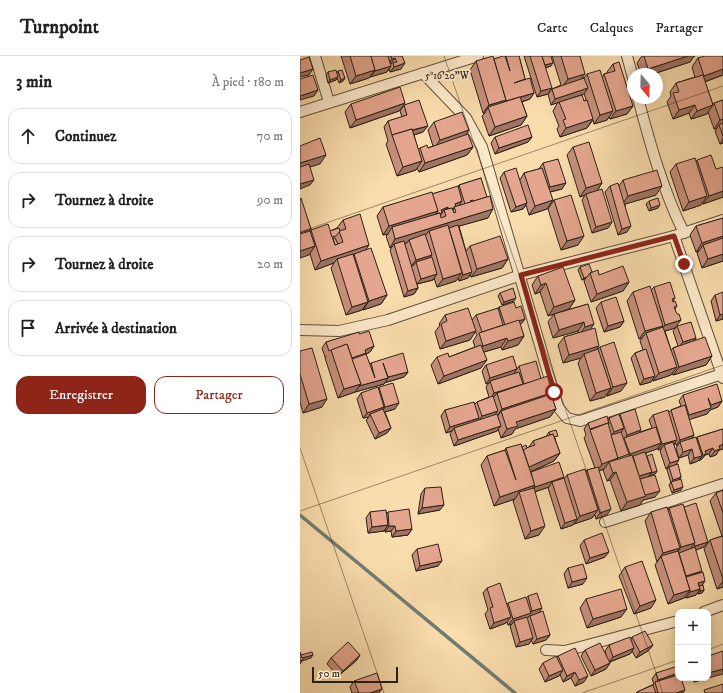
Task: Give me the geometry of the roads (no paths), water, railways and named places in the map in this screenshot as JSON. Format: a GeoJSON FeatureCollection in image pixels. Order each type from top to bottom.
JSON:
{"type":"FeatureCollection","features":[{"type":"Feature","properties":{"kind":"street"},"geometry":{"type":"LineString","coordinates":[[315,56],[329,102]]}},
{"type":"Feature","properties":{"kind":"street"},"geometry":{"type":"LineString","coordinates":[[300,112],[478,56]]}},
{"type":"Feature","properties":{"kind":"street"},"geometry":{"type":"LineString","coordinates":[[627,56],[630,68]]}},
{"type":"Feature","properties":{"kind":"street"},"geometry":{"type":"LineString","coordinates":[[423,73],[466,118],[482,147],[521,275],[558,407],[567,418],[580,421],[722,376],[640,104]]}},
{"type":"Feature","properties":{"kind":"street"},"geometry":{"type":"LineString","coordinates":[[300,330],[339,331],[388,320],[521,275],[679,235],[723,220]]}},
{"type":"Feature","properties":{"kind":"street"},"geometry":{"type":"LineString","coordinates":[[605,522],[723,484]]}},
{"type":"Feature","properties":{"kind":"street"},"geometry":{"type":"LineString","coordinates":[[711,609],[723,605]]}},
{"type":"Feature","properties":{"kind":"street"},"geometry":{"type":"LineString","coordinates":[[546,650],[565,651],[675,622]]}},
{"type":"Feature","properties":{"kind":"waterway"},"geometry":{"type":"LineString","coordinates":[[300,515],[515,693]]}}]}
